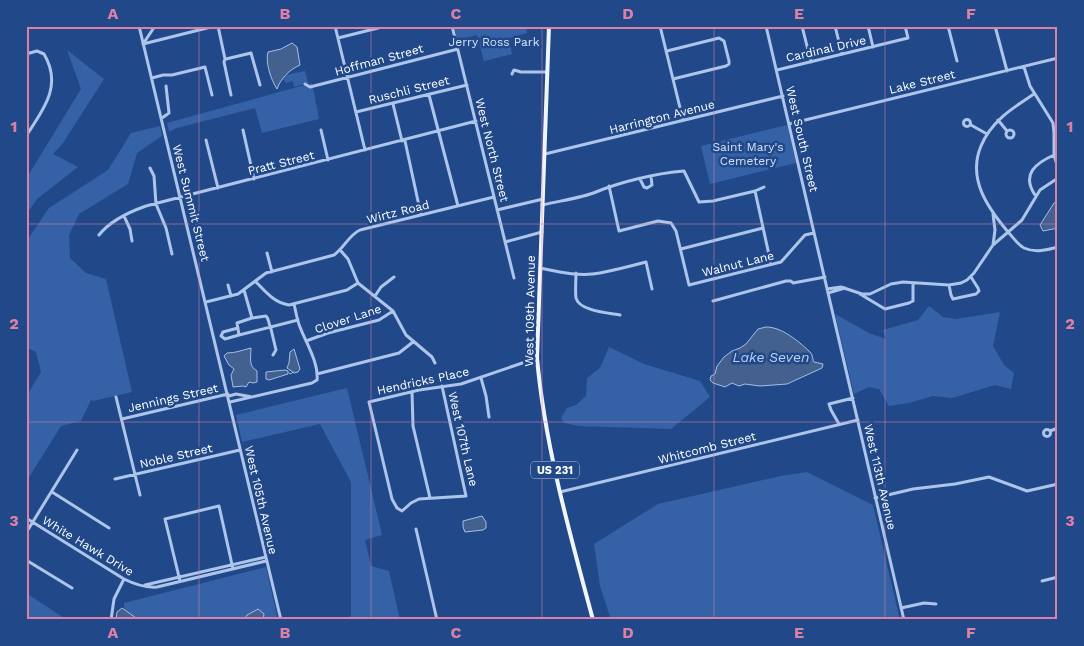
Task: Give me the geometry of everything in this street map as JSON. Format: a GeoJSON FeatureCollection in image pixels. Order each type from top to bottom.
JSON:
{"type":"FeatureCollection","features":[{"type":"Feature","properties":{"kind":"main road","name":"West 109th Avenue"},"geometry":{"type":"LineString","coordinates":[[549,26],[537,358],[544,421],[593,620]]}},
{"type":"Feature","properties":{"kind":"street","name":"West Summit Street"},"geometry":{"type":"LineString","coordinates":[[139,26],[226,383]]}},
{"type":"Feature","properties":{"kind":"street"},"geometry":{"type":"LineString","coordinates":[[143,44],[155,26]]}},
{"type":"Feature","properties":{"kind":"street"},"geometry":{"type":"LineString","coordinates":[[143,44],[216,26],[225,59],[231,95]]}},
{"type":"Feature","properties":{"kind":"street"},"geometry":{"type":"LineString","coordinates":[[335,26],[365,150]]}},
{"type":"Feature","properties":{"kind":"street"},"geometry":{"type":"LineString","coordinates":[[338,38],[386,26]]}},
{"type":"Feature","properties":{"kind":"street","name":"West North Street"},"geometry":{"type":"LineString","coordinates":[[452,26],[514,278]]}},
{"type":"Feature","properties":{"kind":"street"},"geometry":{"type":"LineString","coordinates":[[660,26],[683,120]]}},
{"type":"Feature","properties":{"kind":"street","name":"West South Street"},"geometry":{"type":"LineString","coordinates":[[766,26],[828,293]]}},
{"type":"Feature","properties":{"kind":"street"},"geometry":{"type":"LineString","coordinates":[[802,26],[811,62]]}},
{"type":"Feature","properties":{"kind":"street"},"geometry":{"type":"LineString","coordinates":[[835,26],[842,54]]}},
{"type":"Feature","properties":{"kind":"street"},"geometry":{"type":"LineString","coordinates":[[868,26],[873,47]]}},
{"type":"Feature","properties":{"kind":"street","name":"Cardinal Drive"},"geometry":{"type":"LineString","coordinates":[[777,70],[908,38],[905,26]]}},
{"type":"Feature","properties":{"kind":"street"},"geometry":{"type":"LineString","coordinates":[[948,26],[957,61]]}},
{"type":"Feature","properties":{"kind":"street"},"geometry":{"type":"LineString","coordinates":[[995,26],[1007,71]]}},
{"type":"Feature","properties":{"kind":"street"},"geometry":{"type":"LineString","coordinates":[[666,51],[719,38],[724,41],[728,64],[726,66],[673,79]]}},
{"type":"Feature","properties":{"kind":"street","name":"Hoffman Street"},"geometry":{"type":"LineString","coordinates":[[305,84],[310,87],[458,49]]}},
{"type":"Feature","properties":{"kind":"street"},"geometry":{"type":"LineString","coordinates":[[26,54],[37,51],[42,52],[47,60],[52,89],[45,106],[26,136]]}},
{"type":"Feature","properties":{"kind":"street"},"geometry":{"type":"LineString","coordinates":[[225,59],[251,53],[260,85]]}},
{"type":"Feature","properties":{"kind":"street","name":"Lake Street"},"geometry":{"type":"LineString","coordinates":[[790,124],[1058,58]]}},
{"type":"Feature","properties":{"kind":"street"},"geometry":{"type":"LineString","coordinates":[[152,78],[163,75],[172,76],[205,67],[212,95]]}},
{"type":"Feature","properties":{"kind":"street"},"geometry":{"type":"LineString","coordinates":[[1024,67],[1034,94],[1053,123],[1056,132],[1054,155],[1058,168]]}},
{"type":"Feature","properties":{"kind":"street"},"geometry":{"type":"LineString","coordinates":[[521,72],[547,72]]}},
{"type":"Feature","properties":{"kind":"street","name":"Ruschli Street"},"geometry":{"type":"LineString","coordinates":[[356,112],[467,85]]}},
{"type":"Feature","properties":{"kind":"street"},"geometry":{"type":"LineString","coordinates":[[162,118],[169,113],[166,86]]}},
{"type":"Feature","properties":{"kind":"street"},"geometry":{"type":"LineString","coordinates":[[429,94],[458,206]]}},
{"type":"Feature","properties":{"kind":"street"},"geometry":{"type":"LineString","coordinates":[[1034,94],[998,120],[987,134],[980,148],[977,169],[982,194],[993,213],[1014,240],[1024,248],[1036,251],[1058,247]]}},
{"type":"Feature","properties":{"kind":"street","name":"Harrington Avenue"},"geometry":{"type":"LineString","coordinates":[[545,154],[783,96]]}},
{"type":"Feature","properties":{"kind":"street"},"geometry":{"type":"LineString","coordinates":[[392,104],[421,215]]}},
{"type":"Feature","properties":{"kind":"street"},"geometry":{"type":"LineString","coordinates":[[998,120],[1007,131]]}},
{"type":"Feature","properties":{"kind":"street","name":"Pratt Street"},"geometry":{"type":"LineString","coordinates":[[99,236],[106,227],[136,210],[476,121]]}},
{"type":"Feature","properties":{"kind":"street"},"geometry":{"type":"LineString","coordinates":[[1053,123],[1058,123]]}},
{"type":"Feature","properties":{"kind":"street"},"geometry":{"type":"LineString","coordinates":[[971,125],[987,134]]}},
{"type":"Feature","properties":{"kind":"street"},"geometry":{"type":"LineString","coordinates":[[243,130],[254,179]]}},
{"type":"Feature","properties":{"kind":"street"},"geometry":{"type":"LineString","coordinates":[[321,130],[328,160]]}},
{"type":"Feature","properties":{"kind":"street"},"geometry":{"type":"LineString","coordinates":[[206,140],[218,188]]}},
{"type":"Feature","properties":{"kind":"street"},"geometry":{"type":"LineString","coordinates":[[1035,196],[1031,189],[1030,174],[1040,161],[1054,155]]}},
{"type":"Feature","properties":{"kind":"street"},"geometry":{"type":"LineString","coordinates":[[150,168],[154,176],[156,204],[166,228],[172,254]]}},
{"type":"Feature","properties":{"kind":"street"},"geometry":{"type":"LineString","coordinates":[[542,205],[652,176],[684,172],[699,202],[713,201],[764,187]]}},
{"type":"Feature","properties":{"kind":"street"},"geometry":{"type":"LineString","coordinates":[[640,179],[644,187],[647,188],[652,185],[652,176]]}},
{"type":"Feature","properties":{"kind":"street"},"geometry":{"type":"LineString","coordinates":[[827,289],[846,288],[862,294],[870,294],[891,284],[913,282],[949,286],[961,283],[971,277],[993,245],[1022,220],[1035,196],[1046,185],[1058,178]]}},
{"type":"Feature","properties":{"kind":"street","name":"Walnut Lane"},"geometry":{"type":"LineString","coordinates":[[609,186],[619,231],[658,222],[670,223],[676,231],[690,285],[781,262],[798,242],[814,233]]}},
{"type":"Feature","properties":{"kind":"street"},"geometry":{"type":"LineString","coordinates":[[755,191],[771,264]]}},
{"type":"Feature","properties":{"kind":"street","name":"Wirtz Road"},"geometry":{"type":"LineString","coordinates":[[206,302],[231,296],[244,290],[262,275],[328,257],[341,251],[353,235],[360,230],[494,197]]}},
{"type":"Feature","properties":{"kind":"street"},"geometry":{"type":"LineString","coordinates":[[497,210],[543,200]]}},
{"type":"Feature","properties":{"kind":"street"},"geometry":{"type":"LineString","coordinates":[[993,213],[995,230],[993,245]]}},
{"type":"Feature","properties":{"kind":"street"},"geometry":{"type":"LineString","coordinates":[[124,216],[132,241]]}},
{"type":"Feature","properties":{"kind":"street"},"geometry":{"type":"LineString","coordinates":[[681,250],[763,228]]}},
{"type":"Feature","properties":{"kind":"street"},"geometry":{"type":"LineString","coordinates":[[505,242],[542,232]]}},
{"type":"Feature","properties":{"kind":"street"},"geometry":{"type":"LineString","coordinates":[[341,251],[348,259],[358,283],[393,311],[406,335],[432,357],[435,363]]}},
{"type":"Feature","properties":{"kind":"street"},"geometry":{"type":"LineString","coordinates":[[267,253],[272,272]]}},
{"type":"Feature","properties":{"kind":"street"},"geometry":{"type":"LineString","coordinates":[[540,268],[563,273],[599,273],[646,262],[652,288]]}},
{"type":"Feature","properties":{"kind":"street"},"geometry":{"type":"LineString","coordinates":[[576,273],[576,298],[582,306],[620,315]]}},
{"type":"Feature","properties":{"kind":"street"},"geometry":{"type":"LineString","coordinates":[[375,296],[381,287],[394,277]]}},
{"type":"Feature","properties":{"kind":"street"},"geometry":{"type":"LineString","coordinates":[[713,301],[786,281],[793,283],[824,277]]}},
{"type":"Feature","properties":{"kind":"street"},"geometry":{"type":"LineString","coordinates":[[949,286],[954,299],[976,294],[979,291],[971,277]]}},
{"type":"Feature","properties":{"kind":"street"},"geometry":{"type":"LineString","coordinates":[[254,281],[272,298],[282,304],[294,304],[347,290],[358,283]]}},
{"type":"Feature","properties":{"kind":"street"},"geometry":{"type":"LineString","coordinates":[[856,292],[885,309],[912,301],[913,282]]}},
{"type":"Feature","properties":{"kind":"street"},"geometry":{"type":"LineString","coordinates":[[228,285],[231,296]]}},
{"type":"Feature","properties":{"kind":"street"},"geometry":{"type":"LineString","coordinates":[[828,293],[846,288]]}},
{"type":"Feature","properties":{"kind":"street"},"geometry":{"type":"LineString","coordinates":[[244,290],[252,318]]}},
{"type":"Feature","properties":{"kind":"street","name":"West 113th Avenue"},"geometry":{"type":"LineString","coordinates":[[828,293],[904,620]]}},
{"type":"Feature","properties":{"kind":"street"},"geometry":{"type":"LineString","coordinates":[[870,294],[872,302]]}},
{"type":"Feature","properties":{"kind":"street"},"geometry":{"type":"LineString","coordinates":[[230,402],[312,383],[317,380],[317,374],[294,304]]}},
{"type":"Feature","properties":{"kind":"street","name":"Clover Lane"},"geometry":{"type":"LineString","coordinates":[[306,341],[328,333],[379,320],[393,311]]}},
{"type":"Feature","properties":{"kind":"street"},"geometry":{"type":"LineString","coordinates":[[239,335],[239,322],[266,316],[276,350],[273,355]]}},
{"type":"Feature","properties":{"kind":"street"},"geometry":{"type":"LineString","coordinates":[[238,328],[224,332],[221,336],[225,339],[298,320]]}},
{"type":"Feature","properties":{"kind":"street"},"geometry":{"type":"LineString","coordinates":[[317,374],[399,353],[413,342]]}},
{"type":"Feature","properties":{"kind":"street","name":"Hendricks Place"},"geometry":{"type":"LineString","coordinates":[[430,498],[411,502],[402,511],[397,508],[392,499],[369,402],[442,386],[461,384],[537,358]]}},
{"type":"Feature","properties":{"kind":"street"},"geometry":{"type":"LineString","coordinates":[[481,378],[489,417]]}},
{"type":"Feature","properties":{"kind":"street","name":"West 105th Avenue"},"geometry":{"type":"LineString","coordinates":[[226,383],[240,450],[281,620]]}},
{"type":"Feature","properties":{"kind":"street","name":"West 107th Lane"},"geometry":{"type":"LineString","coordinates":[[430,498],[466,496],[442,386]]}},
{"type":"Feature","properties":{"kind":"street"},"geometry":{"type":"LineString","coordinates":[[412,392],[413,426],[430,498]]}},
{"type":"Feature","properties":{"kind":"street","name":"Jennings Street"},"geometry":{"type":"LineString","coordinates":[[122,419],[228,395],[236,394],[253,397]]}},
{"type":"Feature","properties":{"kind":"street"},"geometry":{"type":"LineString","coordinates":[[116,397],[140,495]]}},
{"type":"Feature","properties":{"kind":"street"},"geometry":{"type":"LineString","coordinates":[[839,424],[829,404],[853,398]]}},
{"type":"Feature","properties":{"kind":"street","name":"Whitcomb Street"},"geometry":{"type":"LineString","coordinates":[[560,492],[858,420]]}},
{"type":"Feature","properties":{"kind":"street"},"geometry":{"type":"LineString","coordinates":[[1050,431],[1058,428]]}},
{"type":"Feature","properties":{"kind":"street"},"geometry":{"type":"LineString","coordinates":[[26,533],[77,450]]}},
{"type":"Feature","properties":{"kind":"street","name":"Noble Street"},"geometry":{"type":"LineString","coordinates":[[115,479],[240,450]]}},
{"type":"Feature","properties":{"kind":"street"},"geometry":{"type":"LineString","coordinates":[[875,498],[989,477],[1027,491],[1058,484]]}},
{"type":"Feature","properties":{"kind":"street"},"geometry":{"type":"LineString","coordinates":[[52,492],[109,528]]}},
{"type":"Feature","properties":{"kind":"street"},"geometry":{"type":"LineString","coordinates":[[179,579],[165,519],[219,506],[233,567]]}},
{"type":"Feature","properties":{"kind":"street","name":"White Hawk Drive"},"geometry":{"type":"LineString","coordinates":[[26,518],[124,579],[141,585],[156,587],[179,579],[266,559]]}},
{"type":"Feature","properties":{"kind":"street"},"geometry":{"type":"LineString","coordinates":[[416,529],[437,620]]}},
{"type":"Feature","properties":{"kind":"street"},"geometry":{"type":"LineString","coordinates":[[26,560],[72,588]]}},
{"type":"Feature","properties":{"kind":"street"},"geometry":{"type":"LineString","coordinates":[[1042,582],[1058,577]]}},
{"type":"Feature","properties":{"kind":"street"},"geometry":{"type":"LineString","coordinates":[[111,620],[114,598],[124,579]]}},
{"type":"Feature","properties":{"kind":"street"},"geometry":{"type":"LineString","coordinates":[[901,608],[924,603],[936,604]]}},
{"type":"Feature","properties":{"kind":"green space","name":"Jerry Ross Park"},"geometry":{"type":"Polygon","coordinates":[[[454,26],[526,26],[527,33],[509,38],[512,54],[484,61],[477,35],[457,40],[454,26]]]}},
{"type":"Feature","properties":{"kind":"green space"},"geometry":{"type":"Polygon","coordinates":[[[67,50],[104,79],[63,143],[53,154],[78,167],[37,199],[26,215],[26,179],[81,89],[67,50]]]}},
{"type":"Feature","properties":{"kind":"green space"},"geometry":{"type":"Polygon","coordinates":[[[305,71],[308,83],[294,87],[293,81],[286,83],[283,79],[286,75],[305,71]]]}},
{"type":"Feature","properties":{"kind":"green space"},"geometry":{"type":"Polygon","coordinates":[[[312,83],[319,119],[262,133],[255,108],[177,128],[169,132],[167,123],[312,83]]]}},
{"type":"Feature","properties":{"kind":"green space","name":"Saint Mary's Cemetery"},"geometry":{"type":"Polygon","coordinates":[[[787,125],[796,163],[710,184],[701,146],[787,125]]]}},
{"type":"Feature","properties":{"kind":"green space"},"geometry":{"type":"Polygon","coordinates":[[[160,126],[162,136],[137,153],[128,184],[79,214],[69,235],[70,258],[86,273],[106,279],[132,392],[91,400],[81,421],[61,426],[26,482],[26,397],[41,372],[36,352],[26,347],[26,242],[49,208],[108,170],[131,133],[160,126]]]}},
{"type":"Feature","properties":{"kind":"green space"},"geometry":{"type":"Polygon","coordinates":[[[929,306],[943,317],[956,319],[1000,312],[993,346],[1004,365],[1014,373],[1011,389],[995,385],[952,398],[933,396],[909,403],[889,406],[879,389],[869,387],[854,394],[835,314],[869,333],[886,339],[883,330],[918,320],[929,306]]]}},
{"type":"Feature","properties":{"kind":"green space"},"geometry":{"type":"Polygon","coordinates":[[[609,347],[644,364],[700,381],[710,397],[671,429],[579,426],[564,423],[561,418],[567,408],[576,405],[586,396],[587,378],[600,368],[609,347]]]}},
{"type":"Feature","properties":{"kind":"green space"},"geometry":{"type":"Polygon","coordinates":[[[347,388],[382,535],[365,540],[371,566],[389,571],[400,620],[339,620],[351,616],[351,482],[320,424],[242,442],[236,415],[347,388]]]}},
{"type":"Feature","properties":{"kind":"green space"},"geometry":{"type":"Polygon","coordinates":[[[807,472],[873,505],[900,620],[611,620],[600,586],[594,544],[658,504],[781,476],[807,472]]]}},
{"type":"Feature","properties":{"kind":"green space"},"geometry":{"type":"Polygon","coordinates":[[[266,567],[278,620],[139,620],[124,609],[124,603],[266,567]]]}},
{"type":"Feature","properties":{"kind":"green space"},"geometry":{"type":"Polygon","coordinates":[[[26,593],[64,618],[65,620],[26,620],[26,593]]]}},
{"type":"Feature","properties":{"kind":"water"},"geometry":{"type":"Polygon","coordinates":[[[292,43],[297,47],[300,65],[286,75],[277,89],[269,71],[268,52],[281,49],[292,43]]]}},
{"type":"Feature","properties":{"kind":"water"},"geometry":{"type":"Polygon","coordinates":[[[1058,200],[1058,228],[1043,231],[1040,225],[1058,200]]]}},
{"type":"Feature","properties":{"kind":"water","name":"Lake Seven"},"geometry":{"type":"Polygon","coordinates":[[[766,327],[778,329],[795,339],[810,352],[814,362],[823,364],[822,368],[787,384],[760,386],[745,384],[739,386],[732,383],[725,387],[710,380],[724,357],[746,344],[758,329],[766,327]]]}},
{"type":"Feature","properties":{"kind":"water"},"geometry":{"type":"Polygon","coordinates":[[[251,348],[252,367],[257,371],[257,382],[249,382],[246,387],[233,387],[231,375],[234,369],[229,365],[224,356],[227,353],[251,348]]]}},
{"type":"Feature","properties":{"kind":"water"},"geometry":{"type":"Polygon","coordinates":[[[294,349],[300,369],[294,373],[287,368],[290,352],[294,349]]]}},
{"type":"Feature","properties":{"kind":"water"},"geometry":{"type":"Polygon","coordinates":[[[288,371],[288,374],[269,380],[266,379],[266,372],[288,371]]]}},
{"type":"Feature","properties":{"kind":"water"},"geometry":{"type":"Polygon","coordinates":[[[482,516],[486,522],[486,528],[465,532],[463,521],[482,516]]]}},
{"type":"Feature","properties":{"kind":"water"},"geometry":{"type":"Polygon","coordinates":[[[122,608],[139,620],[116,620],[117,612],[122,608]]]}},
{"type":"Feature","properties":{"kind":"water"},"geometry":{"type":"Polygon","coordinates":[[[258,609],[264,614],[263,620],[244,620],[247,615],[258,609]]]}},
{"type":"Feature","properties":{"kind":"waterway"},"geometry":{"type":"LineString","coordinates":[[289,373],[293,372]]}}]}
